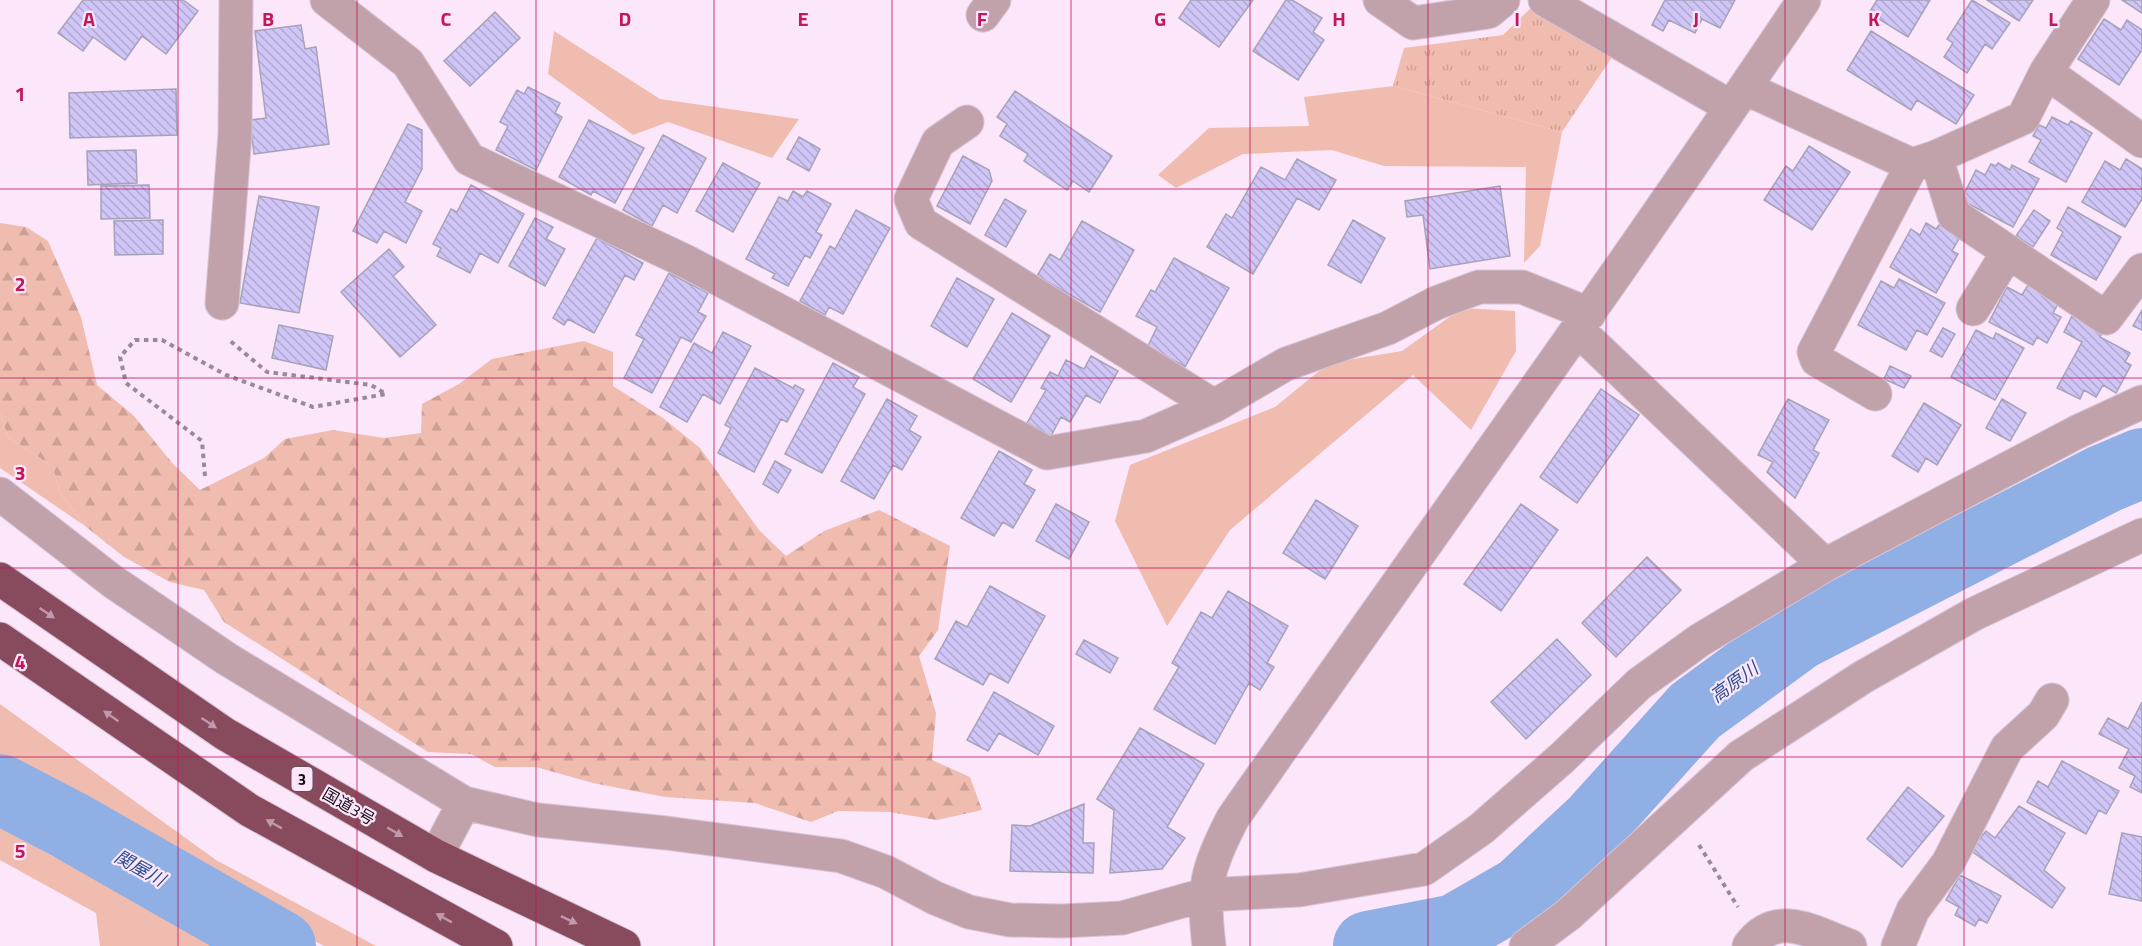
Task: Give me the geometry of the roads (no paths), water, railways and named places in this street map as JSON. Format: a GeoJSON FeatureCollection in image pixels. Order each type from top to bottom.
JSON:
{"type":"FeatureCollection","features":[{"type":"Feature","properties":{"kind":"highway","name":"国道3号"},"geometry":{"type":"LineString","coordinates":[[0,579],[225,734],[436,856],[624,946]]}},
{"type":"Feature","properties":{"kind":"highway"},"geometry":{"type":"LineString","coordinates":[[0,639],[249,810],[496,946]]}},
{"type":"Feature","properties":{"kind":"street"},"geometry":{"type":"LineString","coordinates":[[222,303],[235,134],[236,0]]}},
{"type":"Feature","properties":{"kind":"street"},"geometry":{"type":"LineString","coordinates":[[327,0],[408,63],[469,159],[687,262],[1047,453],[1146,436],[1214,406],[1286,364],[1321,349],[1388,328],[1436,303],[1479,287],[1522,287],[1583,322],[1825,565]]}},
{"type":"Feature","properties":{"kind":"street"},"geometry":{"type":"LineString","coordinates":[[1380,0],[1413,23],[1488,12],[1503,0]]}},
{"type":"Feature","properties":{"kind":"street"},"geometry":{"type":"LineString","coordinates":[[1545,0],[1738,97],[1924,161],[1954,215],[2106,318],[2142,270]]}},
{"type":"Feature","properties":{"kind":"street"},"geometry":{"type":"LineString","coordinates":[[1206,919],[1215,852],[1233,818],[1418,552],[1583,322],[1804,0]]}},
{"type":"Feature","properties":{"kind":"street"},"geometry":{"type":"LineString","coordinates":[[1875,394],[1817,360],[1814,352],[1924,161],[2023,118],[2046,72],[2093,0]]}},
{"type":"Feature","properties":{"kind":"street"},"geometry":{"type":"LineString","coordinates":[[2046,72],[2142,141]]}},
{"type":"Feature","properties":{"kind":"street"},"geometry":{"type":"LineString","coordinates":[[967,122],[938,142],[911,199],[921,224],[1214,406]]}},
{"type":"Feature","properties":{"kind":"street"},"geometry":{"type":"LineString","coordinates":[[1972,309],[2008,252]]}},
{"type":"Feature","properties":{"kind":"street"},"geometry":{"type":"LineString","coordinates":[[0,494],[112,581],[218,652],[464,803],[538,820],[677,834],[841,856],[886,872],[935,898],[969,912],[1010,920],[1206,919],[1299,890],[1424,869],[1481,829],[1562,758],[1639,684],[1700,640],[1825,565],[2077,432],[2142,402]]}},
{"type":"Feature","properties":{"kind":"street"},"geometry":{"type":"LineString","coordinates":[[1526,946],[1568,915],[1741,756],[1863,677],[1974,614],[2142,535]]}},
{"type":"Feature","properties":{"kind":"street"},"geometry":{"type":"LineString","coordinates":[[1898,946],[1913,910],[1948,863],[2007,748],[2043,715],[2052,700]]}},
{"type":"Feature","properties":{"kind":"street"},"geometry":{"type":"LineString","coordinates":[[436,856],[464,803]]}},
{"type":"Feature","properties":{"kind":"street"},"geometry":{"type":"LineString","coordinates":[[1754,940],[1790,923],[1850,946]]}},
{"type":"Feature","properties":{"kind":"waterway","name":"高原川"},"geometry":{"type":"LineString","coordinates":[[1368,946],[1455,929],[1521,891],[1595,822],[1695,711],[1799,635],[2104,479],[2142,463]]}},
{"type":"Feature","properties":{"kind":"waterway","name":"関屋川"},"geometry":{"type":"LineString","coordinates":[[0,789],[69,825],[281,946]]}}]}
